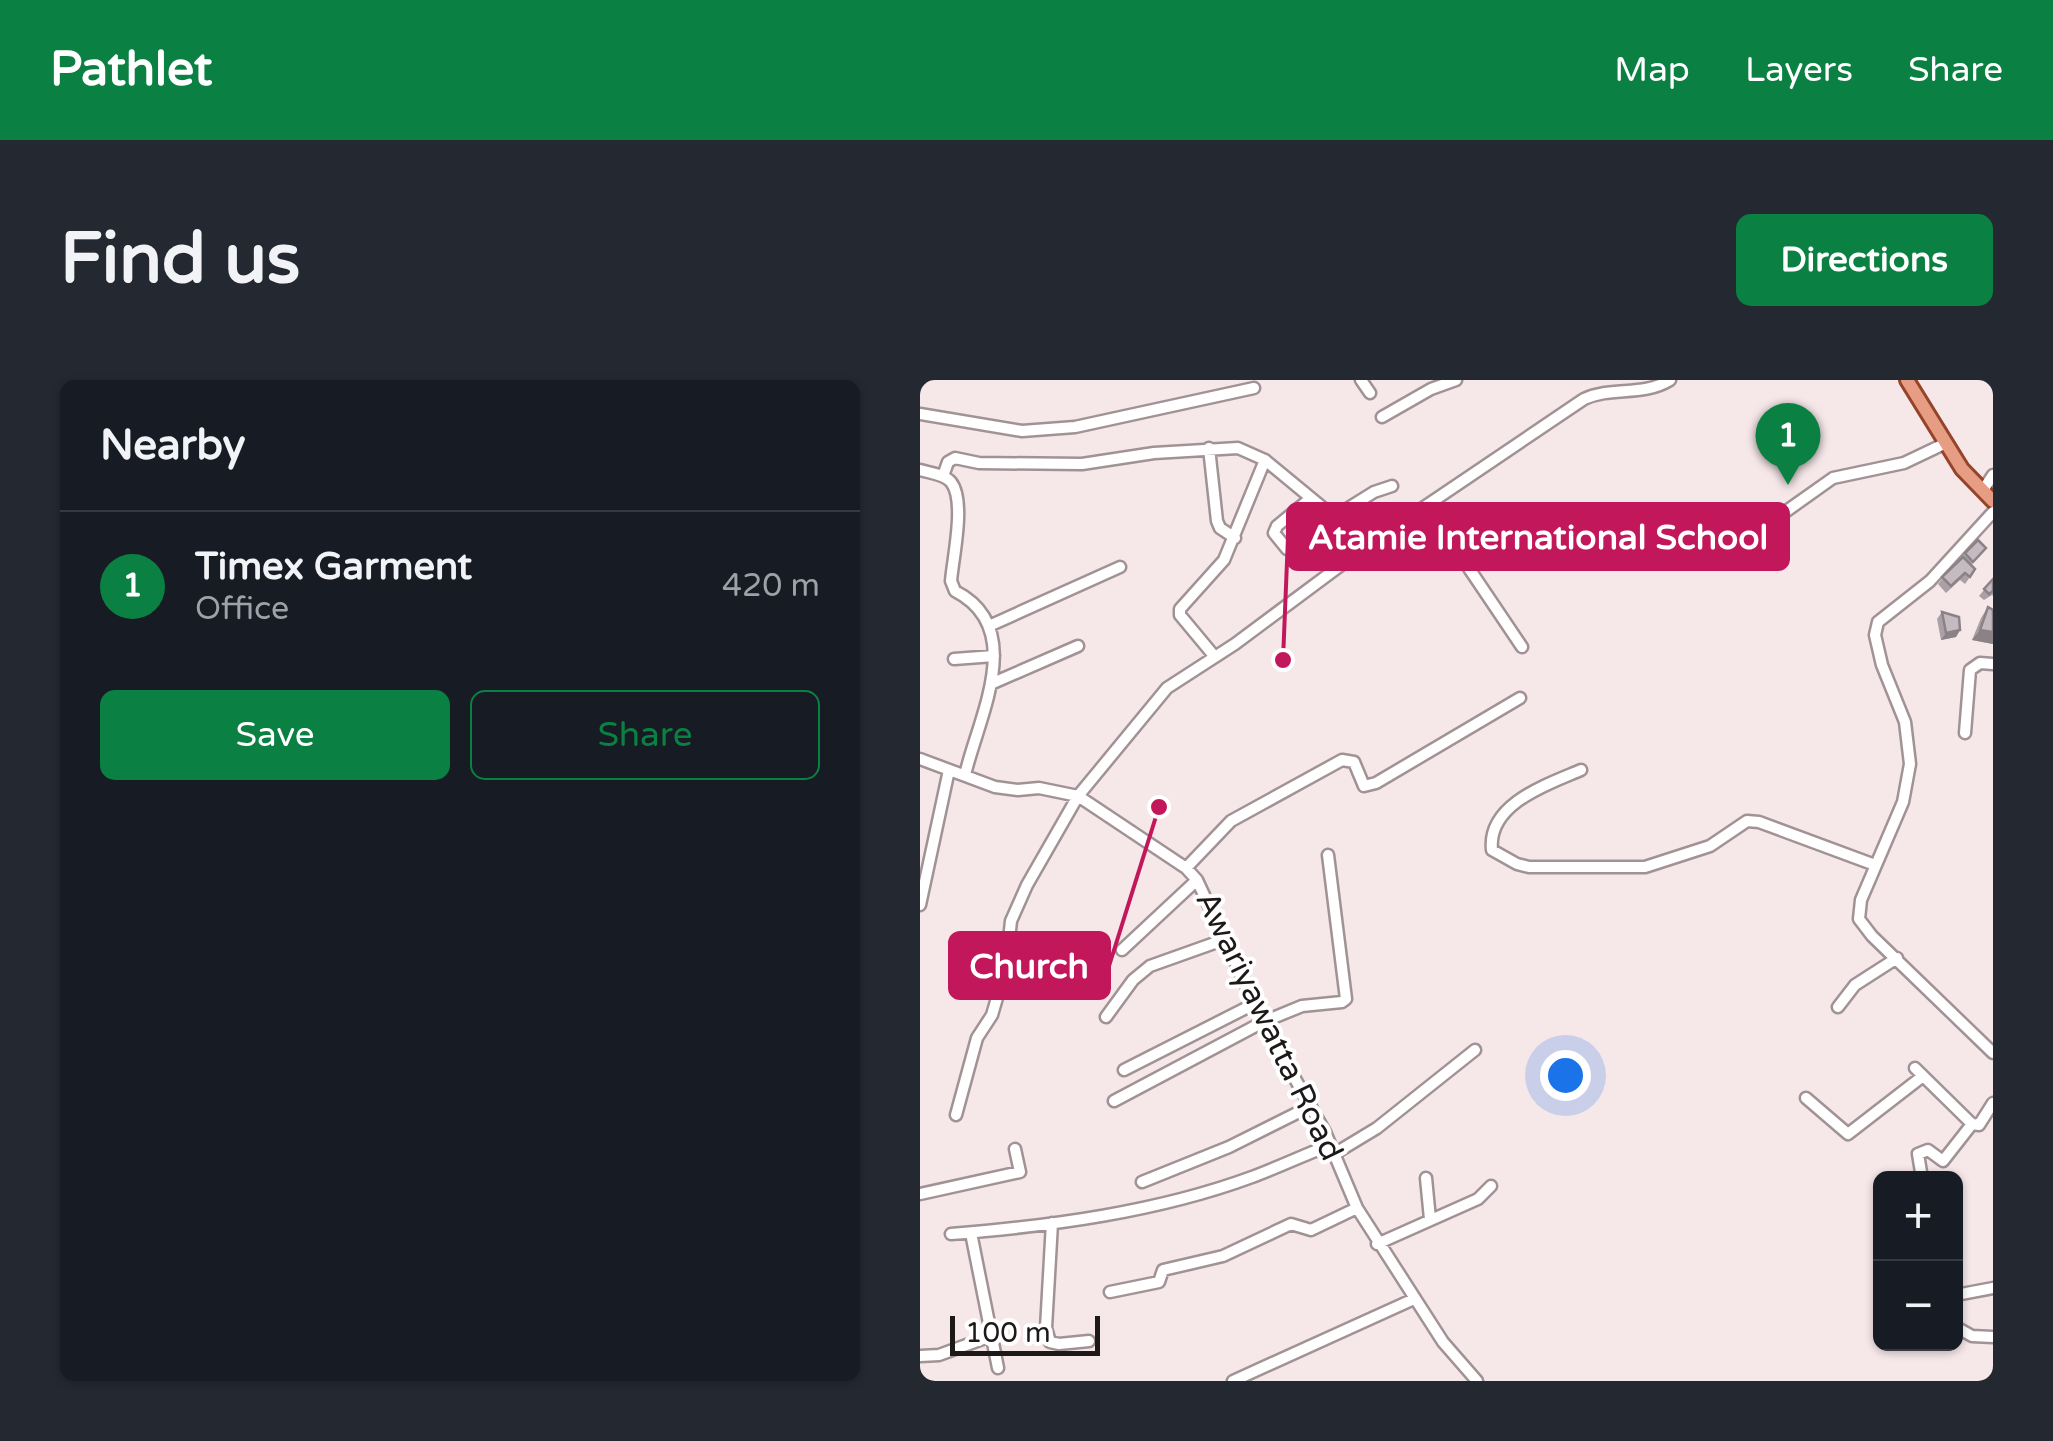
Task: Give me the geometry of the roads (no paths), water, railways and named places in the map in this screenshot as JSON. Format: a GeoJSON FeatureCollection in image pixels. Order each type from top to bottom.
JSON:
{"type":"FeatureCollection","features":[{"type":"Feature","properties":{"kind":"main road"},"geometry":{"type":"LineString","coordinates":[[1907,380],[1962,469],[1988,495]]}},
{"type":"Feature","properties":{"kind":"street"},"geometry":{"type":"LineString","coordinates":[[1360,380],[1370,393]]}},
{"type":"Feature","properties":{"kind":"street"},"geometry":{"type":"LineString","coordinates":[[1382,416],[1456,380]]}},
{"type":"Feature","properties":{"kind":"street"},"geometry":{"type":"LineString","coordinates":[[1595,380],[1602,393]]}},
{"type":"Feature","properties":{"kind":"street"},"geometry":{"type":"LineString","coordinates":[[956,1115],[977,1038],[992,1014],[1006,967],[1011,921],[1078,796],[1167,688],[1584,398],[1602,393],[1648,391],[1670,380]]}},
{"type":"Feature","properties":{"kind":"street"},"geometry":{"type":"LineString","coordinates":[[920,414],[1022,431],[1114,420],[1254,388]]}},
{"type":"Feature","properties":{"kind":"street"},"geometry":{"type":"LineString","coordinates":[[1747,539],[1834,478],[1904,463],[1946,443]]}},
{"type":"Feature","properties":{"kind":"street"},"geometry":{"type":"LineString","coordinates":[[942,476],[954,458],[979,463],[1082,464],[1208,448],[1238,448],[1265,460],[1368,545]]}},
{"type":"Feature","properties":{"kind":"street"},"geometry":{"type":"LineString","coordinates":[[1208,448],[1216,521],[1235,538]]}},
{"type":"Feature","properties":{"kind":"street"},"geometry":{"type":"LineString","coordinates":[[1215,657],[1180,615],[1180,609],[1210,578],[1235,538],[1265,460]]}},
{"type":"Feature","properties":{"kind":"street"},"geometry":{"type":"LineString","coordinates":[[920,470],[952,483],[958,506],[950,581],[955,591],[974,601],[989,626],[994,656],[993,683],[965,775]]}},
{"type":"Feature","properties":{"kind":"street"},"geometry":{"type":"LineString","coordinates":[[1988,495],[1993,475]]}},
{"type":"Feature","properties":{"kind":"street"},"geometry":{"type":"LineString","coordinates":[[1334,517],[1374,492],[1392,486]]}},
{"type":"Feature","properties":{"kind":"street"},"geometry":{"type":"LineString","coordinates":[[1286,549],[1274,533],[1276,526],[1311,498]]}},
{"type":"Feature","properties":{"kind":"street"},"geometry":{"type":"LineString","coordinates":[[1426,506],[1522,647]]}},
{"type":"Feature","properties":{"kind":"street"},"geometry":{"type":"LineString","coordinates":[[1993,512],[1930,581],[1878,622],[1875,635],[1905,722],[1910,764],[1904,802],[1874,866],[1861,900],[1859,919],[1993,1053]]}},
{"type":"Feature","properties":{"kind":"street"},"geometry":{"type":"LineString","coordinates":[[989,626],[1120,567]]}},
{"type":"Feature","properties":{"kind":"street"},"geometry":{"type":"LineString","coordinates":[[993,683],[1078,646]]}},
{"type":"Feature","properties":{"kind":"street"},"geometry":{"type":"LineString","coordinates":[[954,659],[994,656]]}},
{"type":"Feature","properties":{"kind":"street"},"geometry":{"type":"LineString","coordinates":[[1965,733],[1970,670],[1980,664],[1993,664]]}},
{"type":"Feature","properties":{"kind":"street"},"geometry":{"type":"LineString","coordinates":[[1186,868],[1231,821],[1342,760],[1354,762],[1364,786],[1376,783],[1520,698]]}},
{"type":"Feature","properties":{"kind":"street","name":"Awariyawatta Road"},"geometry":{"type":"LineString","coordinates":[[920,759],[996,786],[1039,788],[1078,796],[1186,868],[1196,880],[1263,1022],[1311,1106],[1377,1244],[1443,1342],[1477,1381]]}},
{"type":"Feature","properties":{"kind":"street"},"geometry":{"type":"LineString","coordinates":[[920,904],[949,770]]}},
{"type":"Feature","properties":{"kind":"street"},"geometry":{"type":"LineString","coordinates":[[1581,770],[1516,802],[1497,826],[1492,850],[1522,866],[1645,866],[1710,846],[1747,821],[1759,822],[1874,866]]}},
{"type":"Feature","properties":{"kind":"street"},"geometry":{"type":"LineString","coordinates":[[1114,1101],[1263,1022],[1302,1006],[1342,1002],[1346,998],[1328,855]]}},
{"type":"Feature","properties":{"kind":"street"},"geometry":{"type":"LineString","coordinates":[[1122,950],[1196,880]]}},
{"type":"Feature","properties":{"kind":"street"},"geometry":{"type":"LineString","coordinates":[[1106,1017],[1133,980],[1150,966],[1224,940]]}},
{"type":"Feature","properties":{"kind":"street"},"geometry":{"type":"LineString","coordinates":[[1838,1007],[1855,986],[1897,958]]}},
{"type":"Feature","properties":{"kind":"street"},"geometry":{"type":"LineString","coordinates":[[1124,1070],[1254,1004]]}},
{"type":"Feature","properties":{"kind":"street"},"geometry":{"type":"LineString","coordinates":[[951,1234],[1052,1223],[1148,1206],[1250,1178],[1332,1149],[1377,1128],[1475,1050]]}},
{"type":"Feature","properties":{"kind":"street"},"geometry":{"type":"LineString","coordinates":[[1806,1098],[1848,1134],[1919,1072],[1972,1124],[1980,1125],[1993,1104]]}},
{"type":"Feature","properties":{"kind":"street"},"geometry":{"type":"LineString","coordinates":[[1142,1182],[1229,1147],[1311,1106]]}},
{"type":"Feature","properties":{"kind":"street"},"geometry":{"type":"LineString","coordinates":[[1921,1171],[1918,1154],[1928,1150],[1943,1161],[1972,1124]]}},
{"type":"Feature","properties":{"kind":"street"},"geometry":{"type":"LineString","coordinates":[[920,1194],[1020,1172],[1015,1149]]}},
{"type":"Feature","properties":{"kind":"street"},"geometry":{"type":"LineString","coordinates":[[1426,1178],[1430,1219]]}},
{"type":"Feature","properties":{"kind":"street"},"geometry":{"type":"LineString","coordinates":[[1377,1244],[1478,1198],[1491,1186]]}},
{"type":"Feature","properties":{"kind":"street"},"geometry":{"type":"LineString","coordinates":[[1110,1292],[1160,1282],[1163,1270],[1223,1256],[1291,1224],[1311,1230],[1357,1208]]}},
{"type":"Feature","properties":{"kind":"street"},"geometry":{"type":"LineString","coordinates":[[1052,1223],[1046,1328],[1050,1342],[1089,1341]]}},
{"type":"Feature","properties":{"kind":"street"},"geometry":{"type":"LineString","coordinates":[[970,1233],[998,1368]]}},
{"type":"Feature","properties":{"kind":"street"},"geometry":{"type":"LineString","coordinates":[[1963,1294],[1993,1288]]}},
{"type":"Feature","properties":{"kind":"street"},"geometry":{"type":"LineString","coordinates":[[1233,1381],[1414,1299]]}},
{"type":"Feature","properties":{"kind":"street"},"geometry":{"type":"LineString","coordinates":[[1963,1331],[1972,1336],[1993,1337]]}},
{"type":"Feature","properties":{"kind":"street"},"geometry":{"type":"LineString","coordinates":[[920,1356],[939,1355],[991,1336]]}},
{"type":"Feature","properties":{"kind":"place","name":"Timex Garment"},"geometry":{"type":"Point","coordinates":[1788,485]}},
{"type":"Feature","properties":{"kind":"place","name":"Atamie International School"},"geometry":{"type":"Point","coordinates":[1283,660]}},
{"type":"Feature","properties":{"kind":"place","name":"Church"},"geometry":{"type":"Point","coordinates":[1159,807]}}]}
